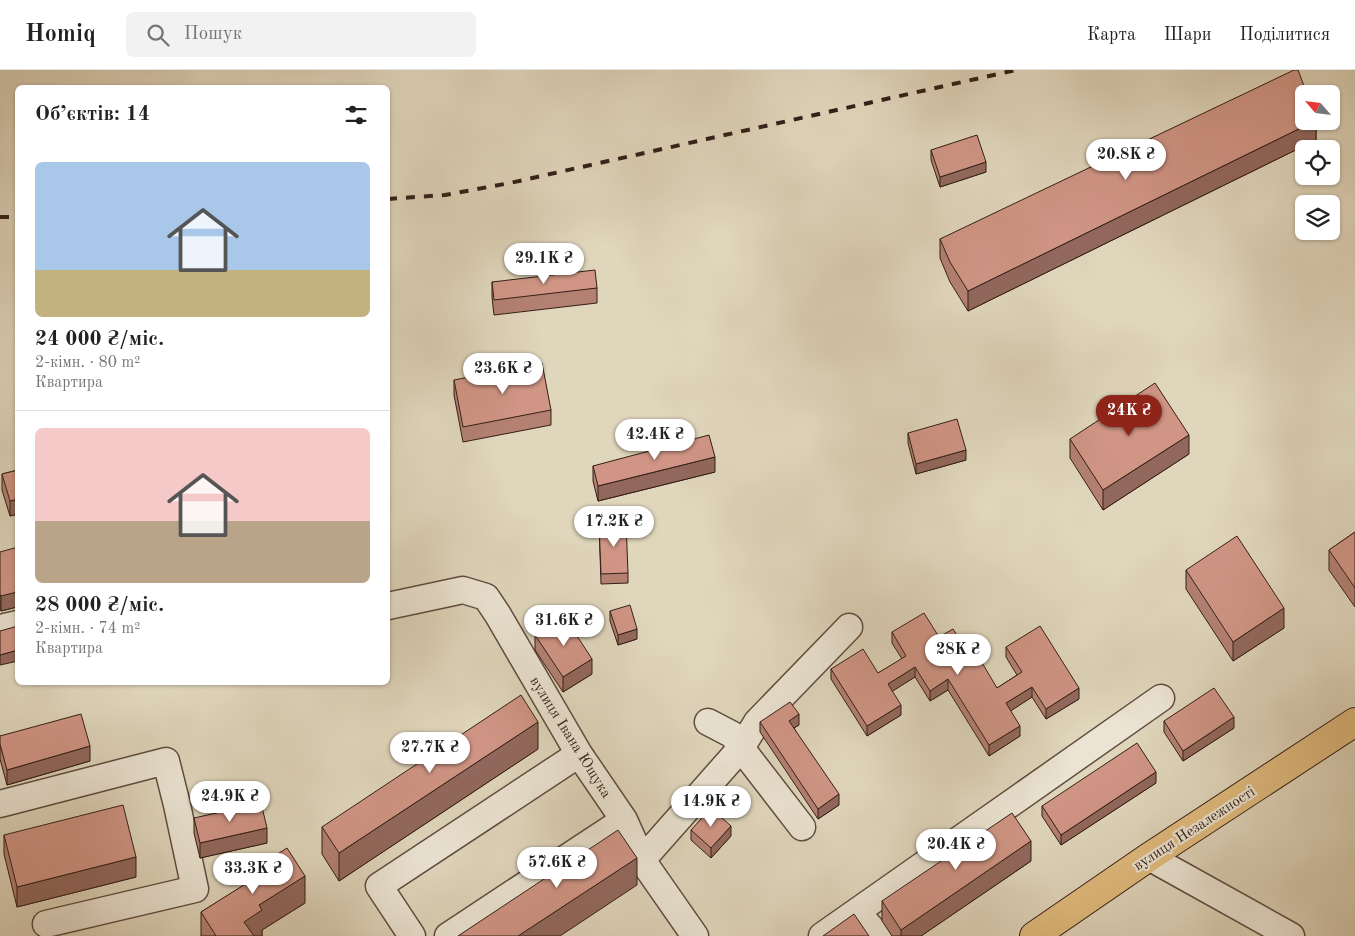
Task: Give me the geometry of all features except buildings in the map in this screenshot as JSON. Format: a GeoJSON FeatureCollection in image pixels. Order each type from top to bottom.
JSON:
{"type":"FeatureCollection","features":[{"type":"Feature","properties":{"kind":"main road","name":"вулиця Незалежності"},"geometry":{"type":"LineString","coordinates":[[1034,936],[1149,857],[1355,722]]}},
{"type":"Feature","properties":{"kind":"street","name":"вулиця Івана Ющука"},"geometry":{"type":"LineString","coordinates":[[390,606],[463,590],[486,597],[579,754],[624,820],[642,860],[695,936]]}},
{"type":"Feature","properties":{"kind":"street"},"geometry":{"type":"LineString","coordinates":[[0,628],[15,625]]}},
{"type":"Feature","properties":{"kind":"street"},"geometry":{"type":"LineString","coordinates":[[642,860],[741,748],[757,722],[849,627]]}},
{"type":"Feature","properties":{"kind":"street"},"geometry":{"type":"LineString","coordinates":[[822,936],[1161,698]]}},
{"type":"Feature","properties":{"kind":"street"},"geometry":{"type":"LineString","coordinates":[[708,722],[733,735],[802,827]]}},
{"type":"Feature","properties":{"kind":"street"},"geometry":{"type":"LineString","coordinates":[[412,936],[379,886],[579,754]]}},
{"type":"Feature","properties":{"kind":"street"},"geometry":{"type":"LineString","coordinates":[[0,804],[166,761],[195,889],[46,924]]}},
{"type":"Feature","properties":{"kind":"street"},"geometry":{"type":"LineString","coordinates":[[448,936],[624,820]]}},
{"type":"Feature","properties":{"kind":"street"},"geometry":{"type":"LineString","coordinates":[[1149,857],[1291,936]]}},
{"type":"Feature","properties":{"kind":"street"},"geometry":{"type":"LineString","coordinates":[[857,912],[878,936]]}},
{"type":"Feature","properties":{"kind":"railway"},"geometry":{"type":"LineString","coordinates":[[390,199],[445,195],[510,183],[1016,70]]}},
{"type":"Feature","properties":{"kind":"railway"},"geometry":{"type":"LineString","coordinates":[[0,217],[15,217]]}}]}
